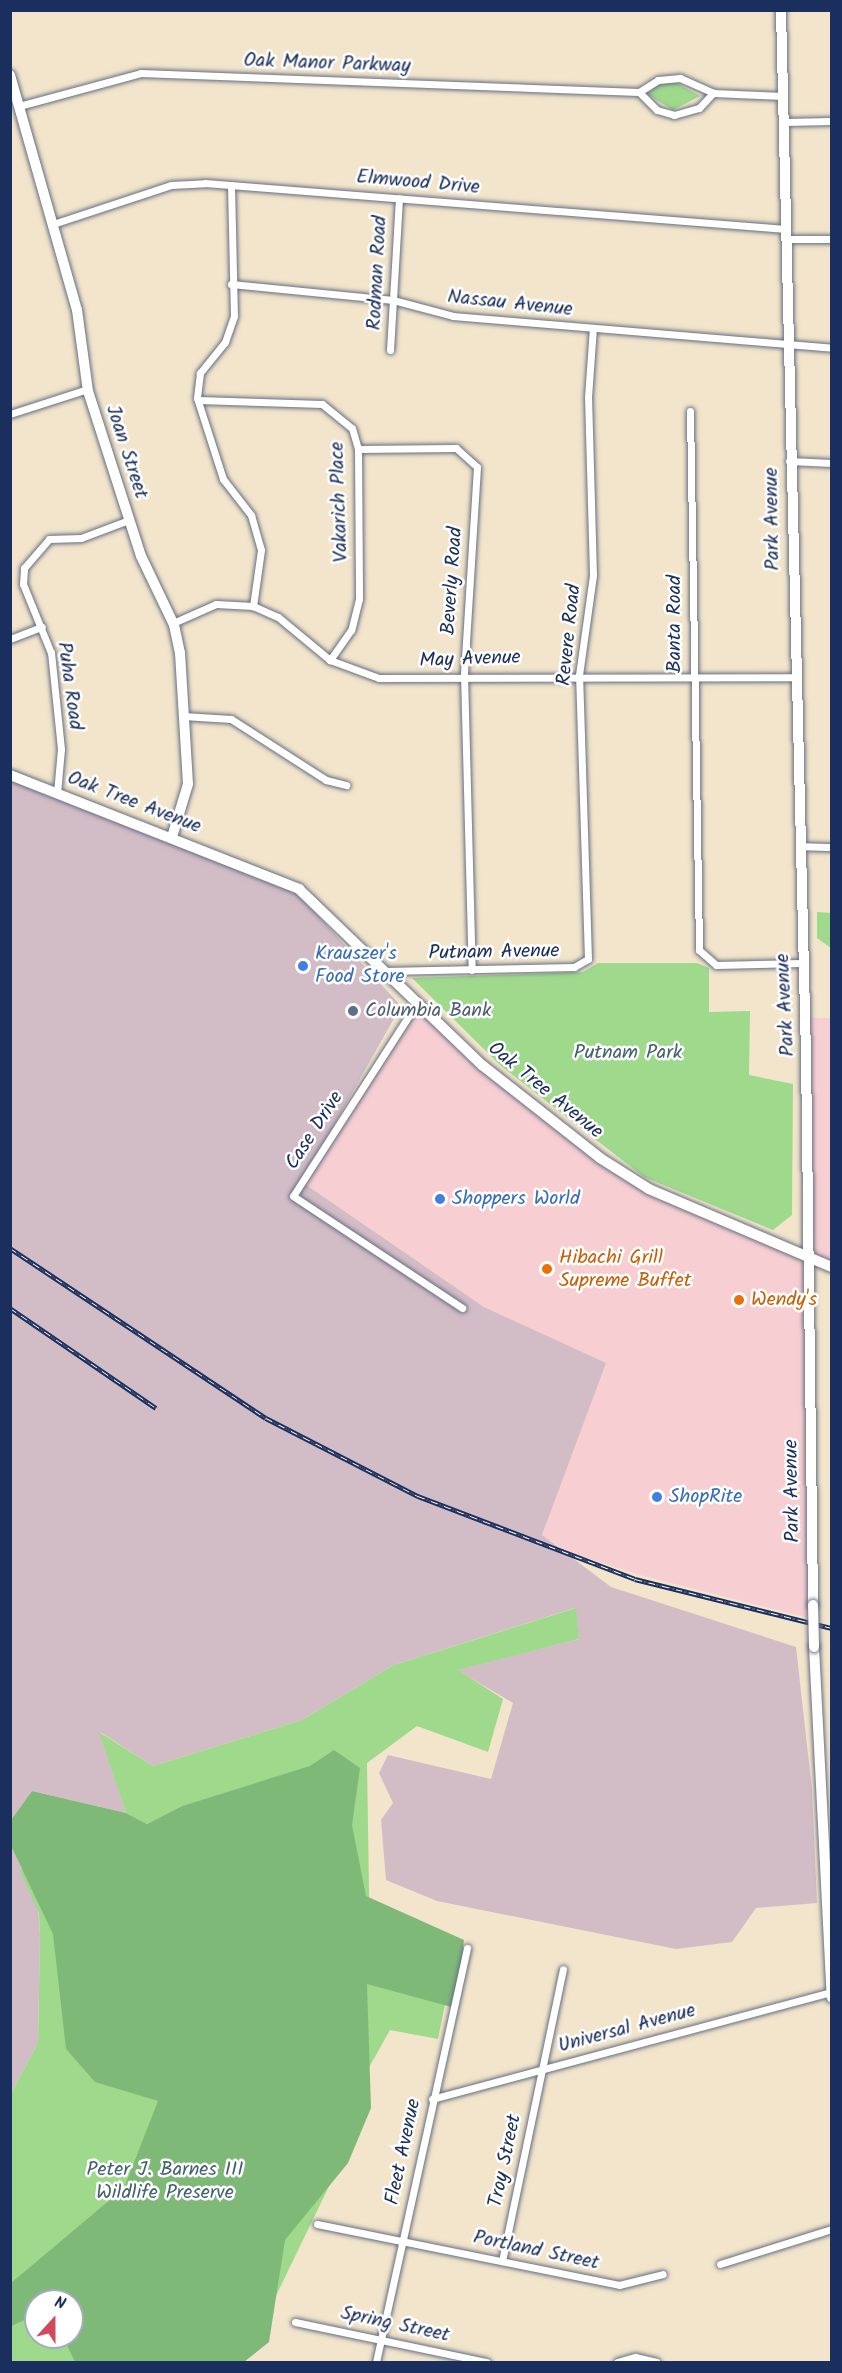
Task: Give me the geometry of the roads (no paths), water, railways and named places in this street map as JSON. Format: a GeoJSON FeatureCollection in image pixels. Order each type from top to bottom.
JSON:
{"type":"FeatureCollection","features":[{"type":"Feature","properties":{"kind":"street","name":"Park Avenue"},"geometry":{"type":"LineString","coordinates":[[781,10],[808,1258],[814,1647],[831,1998]]}},
{"type":"Feature","properties":{"kind":"street","name":"Oak Manor Parkway"},"geometry":{"type":"LineString","coordinates":[[20,106],[141,73],[639,92],[674,77],[713,93],[783,96]]}},
{"type":"Feature","properties":{"kind":"street","name":"Joan Street"},"geometry":{"type":"LineString","coordinates":[[10,75],[77,310],[88,389],[129,520],[173,623],[188,784],[172,837]]}},
{"type":"Feature","properties":{"kind":"street"},"geometry":{"type":"LineString","coordinates":[[639,92],[657,110],[674,115],[699,108],[713,93]]}},
{"type":"Feature","properties":{"kind":"street"},"geometry":{"type":"LineString","coordinates":[[784,122],[831,121]]}},
{"type":"Feature","properties":{"kind":"street","name":"Elmwood Drive"},"geometry":{"type":"LineString","coordinates":[[53,224],[171,185],[231,185],[399,198],[831,239]]}},
{"type":"Feature","properties":{"kind":"street"},"geometry":{"type":"LineString","coordinates":[[231,185],[232,327],[200,373],[198,400],[223,479],[250,515],[259,542],[262,569],[254,606]]}},
{"type":"Feature","properties":{"kind":"street","name":"Rodman Road"},"geometry":{"type":"LineString","coordinates":[[390,350],[399,198]]}},
{"type":"Feature","properties":{"kind":"street","name":"Nassau Avenue"},"geometry":{"type":"LineString","coordinates":[[231,284],[393,300],[453,316],[831,348]]}},
{"type":"Feature","properties":{"kind":"street","name":"Revere Road"},"geometry":{"type":"LineString","coordinates":[[591,946],[579,675],[593,575],[588,398],[593,328]]}},
{"type":"Feature","properties":{"kind":"street"},"geometry":{"type":"LineString","coordinates":[[10,414],[88,389]]}},
{"type":"Feature","properties":{"kind":"street","name":"Vakarich Place"},"geometry":{"type":"LineString","coordinates":[[198,400],[322,404],[347,420],[358,449],[359,599],[351,630],[330,660]]}},
{"type":"Feature","properties":{"kind":"street","name":"Banta Road"},"geometry":{"type":"LineString","coordinates":[[690,411],[692,676],[696,836],[703,958],[716,965],[801,963]]}},
{"type":"Feature","properties":{"kind":"street","name":"Beverly Road"},"geometry":{"type":"LineString","coordinates":[[358,449],[456,448],[477,467],[464,674],[472,970]]}},
{"type":"Feature","properties":{"kind":"street"},"geometry":{"type":"LineString","coordinates":[[789,461],[831,463]]}},
{"type":"Feature","properties":{"kind":"street","name":"Puha Road"},"geometry":{"type":"LineString","coordinates":[[57,793],[59,726],[51,653],[23,584],[24,568],[36,548],[49,539],[81,538],[129,520]]}},
{"type":"Feature","properties":{"kind":"street","name":"May Avenue"},"geometry":{"type":"LineString","coordinates":[[173,623],[216,604],[254,606],[278,617],[330,660],[379,678],[464,674],[794,677]]}},
{"type":"Feature","properties":{"kind":"street"},"geometry":{"type":"LineString","coordinates":[[10,639],[42,627]]}},
{"type":"Feature","properties":{"kind":"street"},"geometry":{"type":"LineString","coordinates":[[183,716],[231,719],[326,780],[346,785]]}},
{"type":"Feature","properties":{"kind":"street","name":"Oak Tree Avenue"},"geometry":{"type":"LineString","coordinates":[[10,775],[299,889],[501,1081],[626,1175],[831,1267]]}},
{"type":"Feature","properties":{"kind":"street"},"geometry":{"type":"LineString","coordinates":[[799,846],[831,847]]}},
{"type":"Feature","properties":{"kind":"street","name":"Putnam Avenue"},"geometry":{"type":"LineString","coordinates":[[385,971],[574,968],[586,962],[591,946]]}},
{"type":"Feature","properties":{"kind":"street","name":"Case Drive"},"geometry":{"type":"LineString","coordinates":[[417,1003],[293,1196],[462,1308]]}},
{"type":"Feature","properties":{"kind":"street","name":"Fleet Avenue"},"geometry":{"type":"LineString","coordinates":[[376,2362],[467,1948]]}},
{"type":"Feature","properties":{"kind":"street","name":"Troy Street"},"geometry":{"type":"LineString","coordinates":[[502,2261],[544,2068],[562,1969]]}},
{"type":"Feature","properties":{"kind":"street","name":"Universal Avenue"},"geometry":{"type":"LineString","coordinates":[[432,2099],[831,1992]]}},
{"type":"Feature","properties":{"kind":"street","name":"Portland Street"},"geometry":{"type":"LineString","coordinates":[[316,2224],[403,2239],[620,2285],[663,2274]]}},
{"type":"Feature","properties":{"kind":"street"},"geometry":{"type":"LineString","coordinates":[[720,2264],[831,2229]]}},
{"type":"Feature","properties":{"kind":"street","name":"Spring Street"},"geometry":{"type":"LineString","coordinates":[[295,2322],[382,2337],[487,2362]]}},
{"type":"Feature","properties":{"kind":"street"},"geometry":{"type":"LineString","coordinates":[[617,2362],[635,2357],[656,2362]]}},
{"type":"Feature","properties":{"kind":"railway"},"geometry":{"type":"LineString","coordinates":[[10,1248],[266,1418],[418,1496],[635,1579],[832,1628]]}},
{"type":"Feature","properties":{"kind":"railway"},"geometry":{"type":"LineString","coordinates":[[10,1308],[156,1408]]}},
{"type":"Feature","properties":{"kind":"place","name":"Krauszer's Food Store"},"geometry":{"type":"Point","coordinates":[303,966]}},
{"type":"Feature","properties":{"kind":"place","name":"Columbia Bank"},"geometry":{"type":"Point","coordinates":[353,1011]}},
{"type":"Feature","properties":{"kind":"place","name":"Shoppers World"},"geometry":{"type":"Point","coordinates":[440,1199]}},
{"type":"Feature","properties":{"kind":"place","name":"Hibachi Grill Supreme Buffet"},"geometry":{"type":"Point","coordinates":[547,1269]}},
{"type":"Feature","properties":{"kind":"place","name":"Wendy's"},"geometry":{"type":"Point","coordinates":[739,1300]}},
{"type":"Feature","properties":{"kind":"place","name":"ShopRite"},"geometry":{"type":"Point","coordinates":[657,1497]}},
{"type":"Feature","properties":{"kind":"park label","name":"Putnam Park"},"geometry":{"type":"Point","coordinates":[628,1053]}},
{"type":"Feature","properties":{"kind":"park label","name":"Peter J. Barnes III Wildlife Preserve"},"geometry":{"type":"Point","coordinates":[165,2182]}}]}
